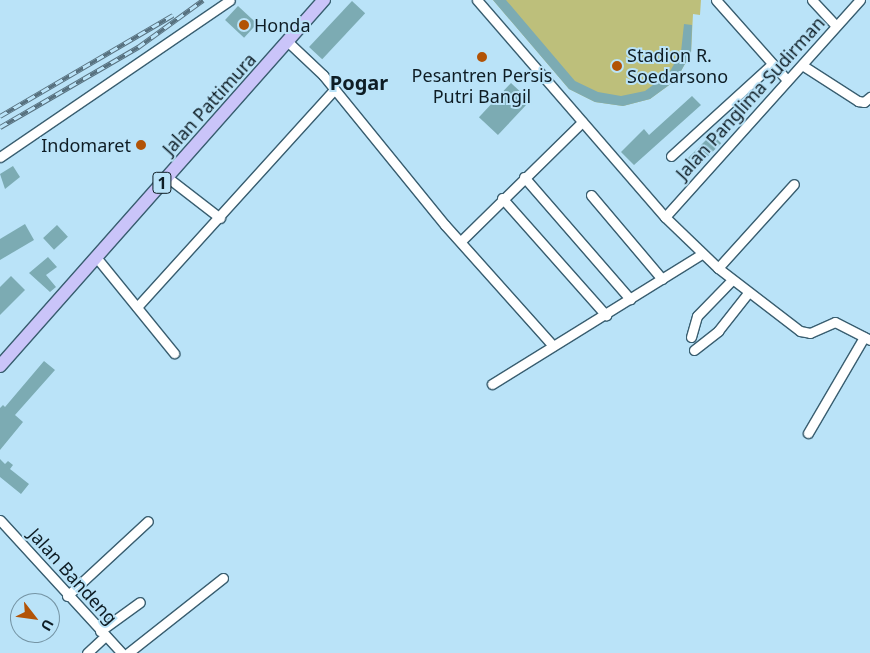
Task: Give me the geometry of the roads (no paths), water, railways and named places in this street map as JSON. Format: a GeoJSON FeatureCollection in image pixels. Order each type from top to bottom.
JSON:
{"type":"FeatureCollection","features":[{"type":"Feature","properties":{"kind":"highway","name":"Jalan Pattimura"},"geometry":{"type":"LineString","coordinates":[[0,366],[324,0]]}},
{"type":"Feature","properties":{"kind":"street"},"geometry":{"type":"LineString","coordinates":[[0,157],[230,0]]}},
{"type":"Feature","properties":{"kind":"street"},"geometry":{"type":"LineString","coordinates":[[477,0],[665,217],[718,268],[748,293],[800,331],[810,333],[835,322],[867,338],[808,433]]}},
{"type":"Feature","properties":{"kind":"street"},"geometry":{"type":"LineString","coordinates":[[716,0],[787,80]]}},
{"type":"Feature","properties":{"kind":"street"},"geometry":{"type":"LineString","coordinates":[[812,0],[836,26]]}},
{"type":"Feature","properties":{"kind":"street","name":"Jalan Panglima Sudirman"},"geometry":{"type":"LineString","coordinates":[[665,217],[860,0]]}},
{"type":"Feature","properties":{"kind":"street"},"geometry":{"type":"LineString","coordinates":[[287,41],[335,89],[461,241],[553,346]]}},
{"type":"Feature","properties":{"kind":"street"},"geometry":{"type":"LineString","coordinates":[[671,156],[772,64]]}},
{"type":"Feature","properties":{"kind":"street"},"geometry":{"type":"LineString","coordinates":[[802,65],[858,101],[864,102],[870,97]]}},
{"type":"Feature","properties":{"kind":"street"},"geometry":{"type":"LineString","coordinates":[[137,307],[220,218],[335,89]]}},
{"type":"Feature","properties":{"kind":"street"},"geometry":{"type":"LineString","coordinates":[[461,241],[502,198],[582,122]]}},
{"type":"Feature","properties":{"kind":"street"},"geometry":{"type":"LineString","coordinates":[[167,177],[220,218]]}},
{"type":"Feature","properties":{"kind":"street"},"geometry":{"type":"LineString","coordinates":[[524,177],[630,299]]}},
{"type":"Feature","properties":{"kind":"street"},"geometry":{"type":"LineString","coordinates":[[718,268],[794,184]]}},
{"type":"Feature","properties":{"kind":"street"},"geometry":{"type":"LineString","coordinates":[[590,195],[662,279]]}},
{"type":"Feature","properties":{"kind":"street"},"geometry":{"type":"LineString","coordinates":[[502,198],[606,315]]}},
{"type":"Feature","properties":{"kind":"street"},"geometry":{"type":"LineString","coordinates":[[492,384],[702,254]]}},
{"type":"Feature","properties":{"kind":"street"},"geometry":{"type":"LineString","coordinates":[[96,257],[174,353]]}},
{"type":"Feature","properties":{"kind":"street"},"geometry":{"type":"LineString","coordinates":[[691,338],[697,316],[732,280]]}},
{"type":"Feature","properties":{"kind":"street"},"geometry":{"type":"LineString","coordinates":[[694,350],[718,331],[748,293]]}},
{"type":"Feature","properties":{"kind":"street","name":"Jalan Bandeng"},"geometry":{"type":"LineString","coordinates":[[0,520],[67,596],[122,653]]}},
{"type":"Feature","properties":{"kind":"street"},"geometry":{"type":"LineString","coordinates":[[67,596],[148,521]]}},
{"type":"Feature","properties":{"kind":"street"},"geometry":{"type":"LineString","coordinates":[[128,653],[223,578]]}},
{"type":"Feature","properties":{"kind":"street"},"geometry":{"type":"LineString","coordinates":[[88,653],[103,634],[140,602]]}},
{"type":"Feature","properties":{"kind":"railway"},"geometry":{"type":"LineString","coordinates":[[0,127],[138,47],[203,0]]}},
{"type":"Feature","properties":{"kind":"railway"},"geometry":{"type":"LineString","coordinates":[[0,116],[173,15]]}},
{"type":"Feature","properties":{"kind":"place","name":"Honda"},"geometry":{"type":"Point","coordinates":[244,25]}},
{"type":"Feature","properties":{"kind":"place","name":"Pesantren Persis Putri Bangil"},"geometry":{"type":"Point","coordinates":[482,57]}},
{"type":"Feature","properties":{"kind":"place","name":"Stadion R. Soedarsono"},"geometry":{"type":"Point","coordinates":[617,66]}},
{"type":"Feature","properties":{"kind":"place","name":"Indomaret"},"geometry":{"type":"Point","coordinates":[141,145]}},
{"type":"Feature","properties":{"kind":"district","name":"Pogar"},"geometry":{"type":"Point","coordinates":[359,82]}}]}
